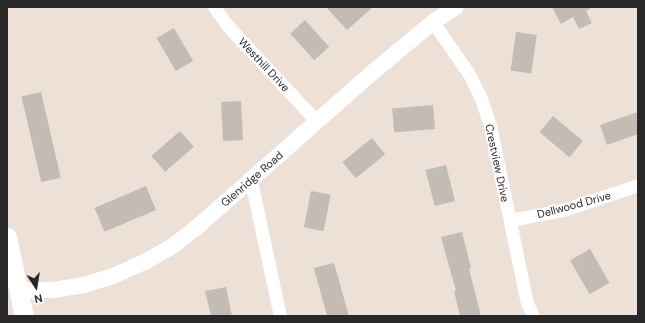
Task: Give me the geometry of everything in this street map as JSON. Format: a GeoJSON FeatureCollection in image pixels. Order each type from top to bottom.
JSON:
{"type":"FeatureCollection","features":[{"type":"Feature","properties":{"kind":"main road"},"geometry":{"type":"LineString","coordinates":[[7,237],[13,294],[24,316]]}},
{"type":"Feature","properties":{"kind":"street","name":"Westhill Drive"},"geometry":{"type":"LineString","coordinates":[[214,7],[227,25],[317,122]]}},
{"type":"Feature","properties":{"kind":"street","name":"Glenridge Road"},"geometry":{"type":"LineString","coordinates":[[13,294],[84,285],[113,276],[145,262],[174,245],[251,181],[433,22],[456,7]]}},
{"type":"Feature","properties":{"kind":"street","name":"Crestview Drive"},"geometry":{"type":"LineString","coordinates":[[433,22],[468,74],[481,99],[490,125],[527,303],[533,316]]}},
{"type":"Feature","properties":{"kind":"street"},"geometry":{"type":"LineString","coordinates":[[251,181],[280,316]]}},
{"type":"Feature","properties":{"kind":"street","name":"Dellwood Drive"},"geometry":{"type":"LineString","coordinates":[[510,220],[564,210],[638,185]]}},
{"type":"Feature","properties":{"kind":"building"},"geometry":{"type":"Polygon","coordinates":[[[326,7],[373,7],[347,30],[326,7]]]}},
{"type":"Feature","properties":{"kind":"building"},"geometry":{"type":"Polygon","coordinates":[[[552,7],[593,7],[586,11],[592,23],[579,29],[573,17],[561,24],[552,7]]]}},
{"type":"Feature","properties":{"kind":"building"},"geometry":{"type":"Polygon","coordinates":[[[305,20],[329,47],[314,60],[290,33],[305,20]]]}},
{"type":"Feature","properties":{"kind":"building"},"geometry":{"type":"Polygon","coordinates":[[[174,28],[193,61],[176,71],[157,38],[174,28]]]}},
{"type":"Feature","properties":{"kind":"building"},"geometry":{"type":"Polygon","coordinates":[[[516,32],[537,35],[531,74],[511,71],[516,32]]]}},
{"type":"Feature","properties":{"kind":"building"},"geometry":{"type":"Polygon","coordinates":[[[41,92],[61,178],[41,182],[22,96],[41,92]]]}},
{"type":"Feature","properties":{"kind":"building"},"geometry":{"type":"Polygon","coordinates":[[[241,101],[243,140],[223,141],[221,102],[241,101]]]}},
{"type":"Feature","properties":{"kind":"building"},"geometry":{"type":"Polygon","coordinates":[[[433,105],[435,129],[394,132],[392,109],[433,105]]]}},
{"type":"Feature","properties":{"kind":"building"},"geometry":{"type":"Polygon","coordinates":[[[638,112],[638,134],[607,145],[600,125],[638,112]]]}},
{"type":"Feature","properties":{"kind":"building"},"geometry":{"type":"Polygon","coordinates":[[[553,116],[583,141],[569,157],[540,132],[553,116]]]}},
{"type":"Feature","properties":{"kind":"building"},"geometry":{"type":"Polygon","coordinates":[[[180,131],[194,147],[165,172],[151,156],[180,131]]]}},
{"type":"Feature","properties":{"kind":"building"},"geometry":{"type":"Polygon","coordinates":[[[372,138],[385,154],[356,178],[342,162],[372,138]]]}},
{"type":"Feature","properties":{"kind":"building"},"geometry":{"type":"Polygon","coordinates":[[[446,165],[455,201],[435,206],[426,170],[446,165]]]}},
{"type":"Feature","properties":{"kind":"building"},"geometry":{"type":"Polygon","coordinates":[[[146,186],[156,210],[105,232],[94,208],[146,186]]]}},
{"type":"Feature","properties":{"kind":"building"},"geometry":{"type":"Polygon","coordinates":[[[311,191],[331,195],[324,231],[304,227],[311,191]]]}},
{"type":"Feature","properties":{"kind":"building"},"geometry":{"type":"Polygon","coordinates":[[[462,232],[471,268],[469,269],[481,316],[460,316],[454,291],[456,291],[441,237],[462,232]]]}},
{"type":"Feature","properties":{"kind":"building"},"geometry":{"type":"Polygon","coordinates":[[[590,249],[610,283],[590,294],[570,260],[590,249]]]}},
{"type":"Feature","properties":{"kind":"building"},"geometry":{"type":"Polygon","coordinates":[[[334,263],[349,316],[327,316],[314,268],[334,263]]]}},
{"type":"Feature","properties":{"kind":"building"},"geometry":{"type":"Polygon","coordinates":[[[226,287],[232,316],[211,316],[205,291],[226,287]]]}}]}
